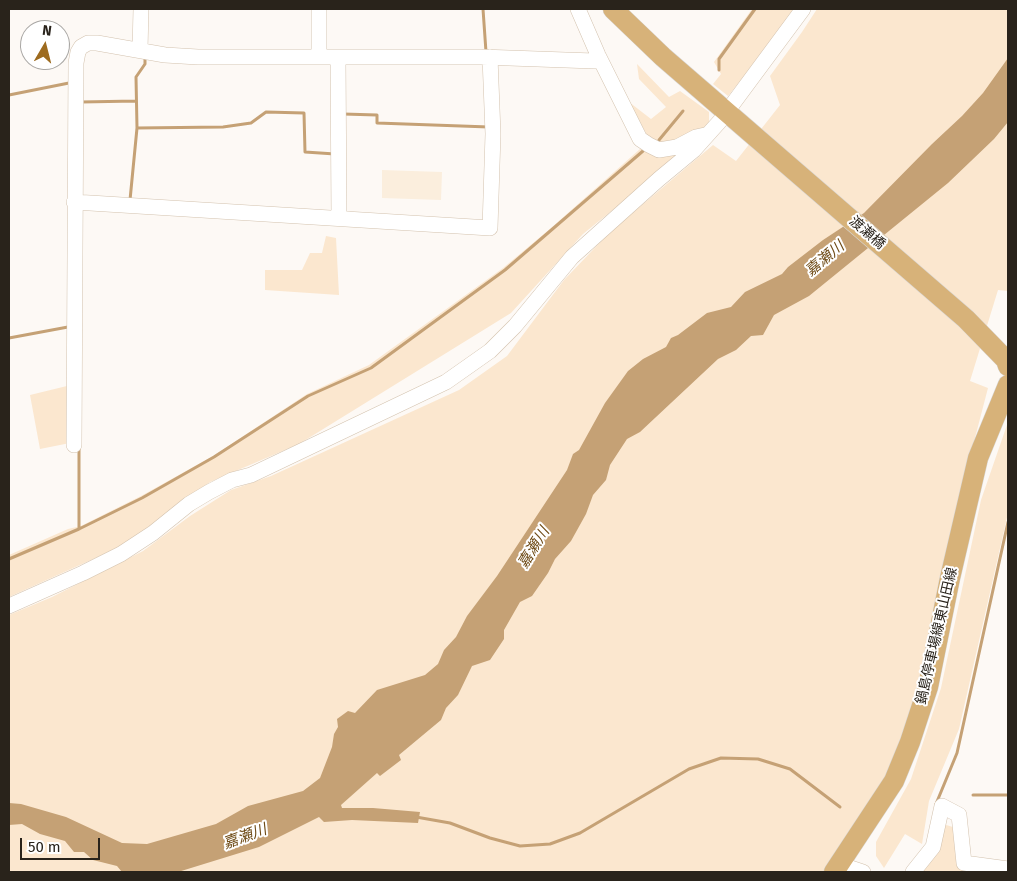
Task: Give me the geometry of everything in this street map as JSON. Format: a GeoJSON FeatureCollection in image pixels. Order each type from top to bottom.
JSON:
{"type":"FeatureCollection","features":[{"type":"Feature","properties":{"kind":"main road"},"geometry":{"type":"LineString","coordinates":[[613,9],[664,57],[730,114]]}},
{"type":"Feature","properties":{"kind":"main road","name":"渡瀬橋"},"geometry":{"type":"LineString","coordinates":[[730,114],[966,319],[1005,360]]}},
{"type":"Feature","properties":{"kind":"main road","name":"鍋島停車場線東山田線"},"geometry":{"type":"LineString","coordinates":[[836,868],[894,781],[910,742],[928,687],[950,578],[978,458],[1008,385]]}},
{"type":"Feature","properties":{"kind":"street"},"geometry":{"type":"LineString","coordinates":[[141,9],[145,51]]}},
{"type":"Feature","properties":{"kind":"street"},"geometry":{"type":"LineString","coordinates":[[319,57],[320,9]]}},
{"type":"Feature","properties":{"kind":"street"},"geometry":{"type":"LineString","coordinates":[[578,9],[628,116],[644,142],[659,150],[677,147],[696,137],[707,135]]}},
{"type":"Feature","properties":{"kind":"street"},"geometry":{"type":"LineString","coordinates":[[9,606],[121,554],[208,492],[232,480],[251,475],[446,382],[490,351],[515,326],[572,257],[630,204],[694,150],[730,114],[803,9]]}},
{"type":"Feature","properties":{"kind":"street"},"geometry":{"type":"LineString","coordinates":[[74,445],[80,203],[76,63],[81,47],[88,43],[97,43],[165,55],[198,57],[490,57],[594,61],[598,55]]}},
{"type":"Feature","properties":{"kind":"street"},"geometry":{"type":"LineString","coordinates":[[338,57],[339,218]]}},
{"type":"Feature","properties":{"kind":"street"},"geometry":{"type":"LineString","coordinates":[[80,203],[490,228],[493,134],[490,57]]}},
{"type":"Feature","properties":{"kind":"street"},"geometry":{"type":"LineString","coordinates":[[912,872],[932,847],[942,806],[960,815],[964,863],[1008,869]]}},
{"type":"Feature","properties":{"kind":"street"},"geometry":{"type":"LineString","coordinates":[[836,868],[863,872]]}},
{"type":"Feature","properties":{"kind":"shaded area"},"geometry":{"type":"Polygon","coordinates":[[[752,9],[796,9],[728,96],[713,84],[721,74],[714,62],[752,9]]]}},
{"type":"Feature","properties":{"kind":"shaded area"},"geometry":{"type":"Polygon","coordinates":[[[817,9],[1008,9],[1008,291],[998,290],[970,381],[988,388],[964,480],[925,663],[904,740],[878,793],[824,872],[9,872],[9,615],[52,597],[143,551],[190,516],[231,490],[271,476],[459,390],[507,356],[564,280],[610,232],[713,145],[736,161],[780,105],[770,76],[817,9]]]}},
{"type":"Feature","properties":{"kind":"shaded area"},"geometry":{"type":"Polygon","coordinates":[[[637,64],[669,97],[680,91],[709,112],[709,123],[687,150],[583,234],[511,313],[299,444],[210,482],[133,541],[9,597],[9,555],[68,529],[81,526],[141,496],[213,456],[307,394],[369,365],[503,268],[551,228],[640,149],[648,137],[629,102],[651,119],[666,107],[639,79],[637,64]]]}},
{"type":"Feature","properties":{"kind":"shaded area"},"geometry":{"type":"Polygon","coordinates":[[[382,170],[442,172],[441,200],[382,198],[382,170]]]}},
{"type":"Feature","properties":{"kind":"shaded area"},"geometry":{"type":"Polygon","coordinates":[[[326,236],[336,238],[339,295],[265,290],[265,270],[302,270],[310,253],[322,253],[326,236]]]}},
{"type":"Feature","properties":{"kind":"shaded area"},"geometry":{"type":"Polygon","coordinates":[[[71,385],[70,443],[40,449],[30,395],[71,385]]]}},
{"type":"Feature","properties":{"kind":"shaded area"},"geometry":{"type":"Polygon","coordinates":[[[1008,422],[1008,513],[959,729],[929,801],[922,844],[905,834],[884,868],[876,856],[876,842],[911,779],[941,688],[981,500],[1008,422]]]}},
{"type":"Feature","properties":{"kind":"shaded area"},"geometry":{"type":"Polygon","coordinates":[[[943,824],[956,828],[962,868],[990,872],[920,872],[943,824]]]}},
{"type":"Feature","properties":{"kind":"water","name":"嘉瀬川"},"geometry":{"type":"Polygon","coordinates":[[[1008,58],[1008,122],[994,139],[948,183],[809,296],[774,315],[763,335],[751,336],[736,350],[718,359],[640,432],[627,439],[610,465],[606,480],[593,495],[586,514],[571,541],[555,559],[532,596],[520,602],[504,630],[504,639],[490,660],[472,666],[458,695],[446,708],[441,720],[399,755],[401,760],[380,776],[377,773],[341,805],[342,808],[373,808],[420,812],[418,823],[352,820],[324,822],[319,817],[259,847],[178,872],[122,872],[117,866],[93,860],[84,852],[74,852],[65,841],[40,834],[22,824],[9,825],[9,803],[21,804],[66,817],[122,843],[147,844],[216,824],[248,806],[303,791],[320,778],[338,727],[337,719],[348,711],[355,713],[377,690],[425,675],[438,664],[444,650],[456,637],[467,616],[497,576],[567,470],[573,454],[579,450],[605,403],[628,371],[643,359],[666,347],[671,338],[678,335],[707,313],[731,307],[745,292],[782,274],[788,267],[823,240],[864,213],[962,116],[983,93],[1008,58]]]}},
{"type":"Feature","properties":{"kind":"waterway"},"geometry":{"type":"LineString","coordinates":[[483,9],[486,52]]}},
{"type":"Feature","properties":{"kind":"waterway"},"geometry":{"type":"LineString","coordinates":[[719,70],[719,59],[755,9]]}},
{"type":"Feature","properties":{"kind":"waterway"},"geometry":{"type":"LineString","coordinates":[[130,200],[137,128],[136,77],[145,64],[145,57]]}},
{"type":"Feature","properties":{"kind":"waterway"},"geometry":{"type":"LineString","coordinates":[[9,95],[69,83]]}},
{"type":"Feature","properties":{"kind":"waterway"},"geometry":{"type":"LineString","coordinates":[[81,101],[136,101]]}},
{"type":"Feature","properties":{"kind":"waterway"},"geometry":{"type":"LineString","coordinates":[[659,140],[683,111]]}},
{"type":"Feature","properties":{"kind":"waterway"},"geometry":{"type":"LineString","coordinates":[[137,128],[223,127],[251,123],[266,112],[304,113],[305,152],[335,154]]}},
{"type":"Feature","properties":{"kind":"waterway"},"geometry":{"type":"LineString","coordinates":[[343,114],[377,115],[377,123],[489,127]]}},
{"type":"Feature","properties":{"kind":"waterway"},"geometry":{"type":"LineString","coordinates":[[9,559],[79,529],[142,498],[214,457],[308,396],[371,368],[505,270],[643,151]]}},
{"type":"Feature","properties":{"kind":"waterway"},"geometry":{"type":"LineString","coordinates":[[9,338],[68,327]]}},
{"type":"Feature","properties":{"kind":"waterway"},"geometry":{"type":"LineString","coordinates":[[79,446],[79,529]]}},
{"type":"Feature","properties":{"kind":"waterway"},"geometry":{"type":"LineString","coordinates":[[936,804],[957,753],[1008,522]]}},
{"type":"Feature","properties":{"kind":"waterway"},"geometry":{"type":"LineString","coordinates":[[416,817],[450,823],[490,838],[520,846],[550,844],[580,833],[689,769],[721,758],[758,759],[790,769],[840,807]]}},
{"type":"Feature","properties":{"kind":"waterway"},"geometry":{"type":"LineString","coordinates":[[973,795],[1008,795]]}}]}
